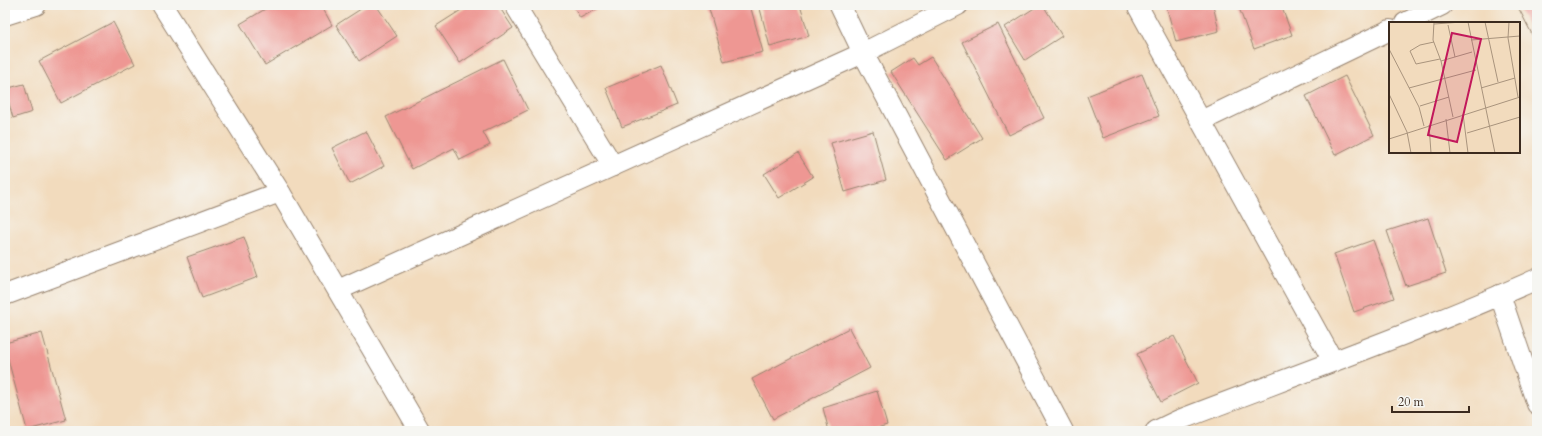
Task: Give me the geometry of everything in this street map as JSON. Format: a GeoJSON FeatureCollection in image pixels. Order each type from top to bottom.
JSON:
{"type":"FeatureCollection","features":[{"type":"Feature","properties":{"kind":"street"},"geometry":{"type":"LineString","coordinates":[[5,15],[36,5]]}},
{"type":"Feature","properties":{"kind":"street"},"geometry":{"type":"LineString","coordinates":[[162,5],[280,192],[338,290],[411,428]]}},
{"type":"Feature","properties":{"kind":"street"},"geometry":{"type":"LineString","coordinates":[[515,5],[613,166]]}},
{"type":"Feature","properties":{"kind":"street"},"geometry":{"type":"LineString","coordinates":[[840,5],[862,53],[1063,431]]}},
{"type":"Feature","properties":{"kind":"street"},"geometry":{"type":"LineString","coordinates":[[338,290],[862,53],[958,5]]}},
{"type":"Feature","properties":{"kind":"street"},"geometry":{"type":"LineString","coordinates":[[1137,5],[1333,361]]}},
{"type":"Feature","properties":{"kind":"street"},"geometry":{"type":"LineString","coordinates":[[1407,22],[1442,5]]}},
{"type":"Feature","properties":{"kind":"street"},"geometry":{"type":"LineString","coordinates":[[1201,122],[1389,30]]}},
{"type":"Feature","properties":{"kind":"street"},"geometry":{"type":"LineString","coordinates":[[5,295],[280,192]]}},
{"type":"Feature","properties":{"kind":"street"},"geometry":{"type":"LineString","coordinates":[[1156,431],[1179,420],[1333,361],[1537,279]]}},
{"type":"Feature","properties":{"kind":"street"},"geometry":{"type":"LineString","coordinates":[[1500,295],[1537,404]]}},
{"type":"Feature","properties":{"kind":"building"},"geometry":{"type":"Polygon","coordinates":[[[272,5],[321,5],[332,25],[265,65],[240,24],[272,5]]]}},
{"type":"Feature","properties":{"kind":"building"},"geometry":{"type":"Polygon","coordinates":[[[367,5],[376,5],[397,36],[359,61],[336,25],[367,5]]]}},
{"type":"Feature","properties":{"kind":"building"},"geometry":{"type":"Polygon","coordinates":[[[469,5],[498,5],[513,28],[460,63],[436,26],[469,5]]]}},
{"type":"Feature","properties":{"kind":"building"},"geometry":{"type":"Polygon","coordinates":[[[573,5],[604,5],[580,18],[573,5]]]}},
{"type":"Feature","properties":{"kind":"building"},"geometry":{"type":"Polygon","coordinates":[[[708,5],[750,5],[763,52],[724,62],[708,5]]]}},
{"type":"Feature","properties":{"kind":"building"},"geometry":{"type":"Polygon","coordinates":[[[759,5],[800,5],[809,36],[770,47],[759,5]]]}},
{"type":"Feature","properties":{"kind":"building"},"geometry":{"type":"Polygon","coordinates":[[[1039,5],[1043,5],[1062,36],[1025,60],[1005,27],[1039,5]]]}},
{"type":"Feature","properties":{"kind":"building"},"geometry":{"type":"Polygon","coordinates":[[[1166,5],[1213,5],[1219,31],[1176,42],[1166,5]]]}},
{"type":"Feature","properties":{"kind":"building"},"geometry":{"type":"Polygon","coordinates":[[[1238,5],[1281,5],[1292,35],[1254,49],[1238,5]]]}},
{"type":"Feature","properties":{"kind":"building"},"geometry":{"type":"Polygon","coordinates":[[[1517,5],[1537,5],[1537,44],[1517,5]]]}},
{"type":"Feature","properties":{"kind":"building"},"geometry":{"type":"Polygon","coordinates":[[[113,22],[135,64],[61,103],[39,61],[113,22]]]}},
{"type":"Feature","properties":{"kind":"building"},"geometry":{"type":"Polygon","coordinates":[[[998,24],[1044,118],[1009,135],[962,42],[998,24]]]}},
{"type":"Feature","properties":{"kind":"building"},"geometry":{"type":"Polygon","coordinates":[[[931,57],[982,138],[947,160],[891,72],[913,58],[918,65],[931,57]]]}},
{"type":"Feature","properties":{"kind":"building"},"geometry":{"type":"Polygon","coordinates":[[[503,59],[528,110],[483,132],[490,145],[460,160],[454,148],[412,169],[386,117],[503,59]]]}},
{"type":"Feature","properties":{"kind":"building"},"geometry":{"type":"Polygon","coordinates":[[[661,65],[677,105],[622,127],[606,88],[661,65]]]}},
{"type":"Feature","properties":{"kind":"building"},"geometry":{"type":"Polygon","coordinates":[[[1142,74],[1159,116],[1103,138],[1087,96],[1142,74]]]}},
{"type":"Feature","properties":{"kind":"building"},"geometry":{"type":"Polygon","coordinates":[[[1345,76],[1374,135],[1335,155],[1306,96],[1345,76]]]}},
{"type":"Feature","properties":{"kind":"building"},"geometry":{"type":"Polygon","coordinates":[[[24,84],[32,112],[13,118],[5,89],[24,84]]]}},
{"type":"Feature","properties":{"kind":"building"},"geometry":{"type":"Polygon","coordinates":[[[366,131],[384,166],[350,184],[332,148],[366,131]]]}},
{"type":"Feature","properties":{"kind":"building"},"geometry":{"type":"Polygon","coordinates":[[[873,131],[886,180],[845,192],[831,143],[873,131]]]}},
{"type":"Feature","properties":{"kind":"building"},"geometry":{"type":"Polygon","coordinates":[[[798,153],[813,177],[779,198],[764,174],[798,153]]]}},
{"type":"Feature","properties":{"kind":"building"},"geometry":{"type":"Polygon","coordinates":[[[1428,218],[1446,273],[1406,286],[1387,231],[1428,218]]]}},
{"type":"Feature","properties":{"kind":"building"},"geometry":{"type":"Polygon","coordinates":[[[244,237],[258,277],[202,298],[187,257],[244,237]]]}},
{"type":"Feature","properties":{"kind":"building"},"geometry":{"type":"Polygon","coordinates":[[[1373,240],[1394,298],[1354,312],[1334,254],[1373,240]]]}},
{"type":"Feature","properties":{"kind":"building"},"geometry":{"type":"Polygon","coordinates":[[[849,328],[870,368],[773,419],[752,379],[849,328]]]}},
{"type":"Feature","properties":{"kind":"building"},"geometry":{"type":"Polygon","coordinates":[[[42,333],[66,420],[27,430],[5,348],[5,343],[42,333]]]}},
{"type":"Feature","properties":{"kind":"building"},"geometry":{"type":"Polygon","coordinates":[[[1174,336],[1198,383],[1161,402],[1137,354],[1174,336]]]}},
{"type":"Feature","properties":{"kind":"building"},"geometry":{"type":"Polygon","coordinates":[[[877,391],[887,425],[867,431],[829,431],[823,408],[877,391]]]}}]}
